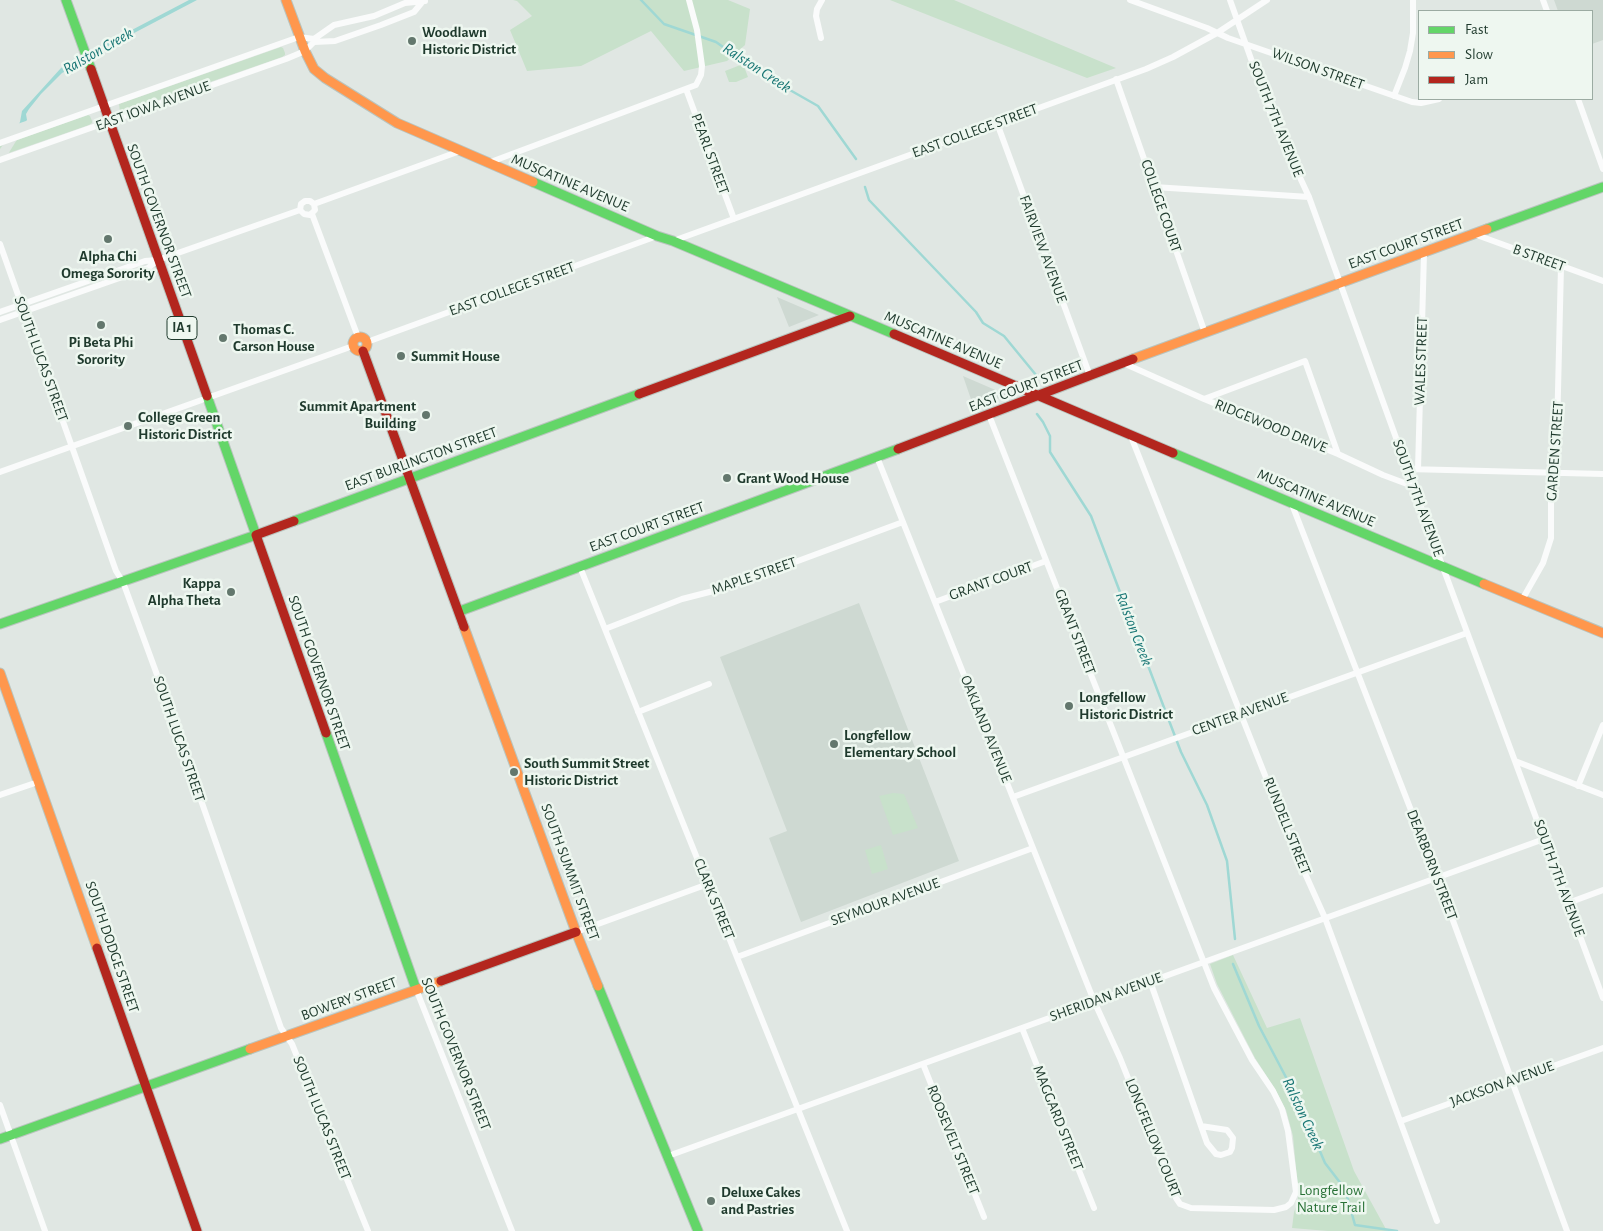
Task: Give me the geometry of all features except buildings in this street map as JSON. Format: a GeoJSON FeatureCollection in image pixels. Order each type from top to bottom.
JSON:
{"type":"FeatureCollection","features":[{"type":"Feature","properties":{"kind":"street","name":"IA 1"},"geometry":{"type":"LineString","coordinates":[[66,0],[109,122]]}},
{"type":"Feature","properties":{"kind":"street","name":"MUSCATINE AVENUE"},"geometry":{"type":"LineString","coordinates":[[286,0],[299,37],[314,69],[325,78],[397,123],[657,236],[673,241],[1040,395],[1443,567],[1603,633]]}},
{"type":"Feature","properties":{"kind":"street","name":"EAST IOWA AVENUE"},"geometry":{"type":"LineString","coordinates":[[0,143],[299,37],[314,39],[334,25],[374,16],[405,3],[425,0]]}},
{"type":"Feature","properties":{"kind":"street","name":"EAST IOWA AVENUE"},"geometry":{"type":"LineString","coordinates":[[0,160],[305,51],[314,42],[335,41],[402,17],[414,12],[425,0]]}},
{"type":"Feature","properties":{"kind":"street"},"geometry":{"type":"LineString","coordinates":[[488,163],[696,85],[701,75],[702,66],[700,43],[689,0]]}},
{"type":"Feature","properties":{"kind":"street"},"geometry":{"type":"LineString","coordinates":[[821,38],[816,16],[817,9],[822,0]]}},
{"type":"Feature","properties":{"kind":"street","name":"WILSON STREET"},"geometry":{"type":"LineString","coordinates":[[1130,0],[1246,44],[1412,102],[1421,103],[1434,100]]}},
{"type":"Feature","properties":{"kind":"street","name":"SOUTH 7TH AVENUE"},"geometry":{"type":"LineString","coordinates":[[1230,0],[1271,115],[1309,197],[1443,567],[1603,998]]}},
{"type":"Feature","properties":{"kind":"street","name":"EAST COLLEGE STREET"},"geometry":{"type":"LineString","coordinates":[[673,241],[1146,69],[1173,57],[1217,33],[1267,0]]}},
{"type":"Feature","properties":{"kind":"street"},"geometry":{"type":"LineString","coordinates":[[1394,96],[1410,51],[1413,33],[1413,0]]}},
{"type":"Feature","properties":{"kind":"street","name":"COLLEGE COURT"},"geometry":{"type":"LineString","coordinates":[[1116,79],[1205,333]]}},
{"type":"Feature","properties":{"kind":"street","name":"PEARL STREET"},"geometry":{"type":"LineString","coordinates":[[686,89],[734,219]]}},
{"type":"Feature","properties":{"kind":"street"},"geometry":{"type":"LineString","coordinates":[[1578,100],[1603,169]]}},
{"type":"Feature","properties":{"kind":"street","name":"SOUTH GOVERNOR STREET"},"geometry":{"type":"LineString","coordinates":[[109,122],[416,989],[512,1231]]}},
{"type":"Feature","properties":{"kind":"street","name":"FAIRVIEW AVENUE"},"geometry":{"type":"LineString","coordinates":[[997,123],[1090,376]]}},
{"type":"Feature","properties":{"kind":"street"},"geometry":{"type":"LineString","coordinates":[[314,204],[460,151]]}},
{"type":"Feature","properties":{"kind":"street"},"geometry":{"type":"LineString","coordinates":[[1154,187],[1309,197]]}},
{"type":"Feature","properties":{"kind":"street","name":"EAST COURT STREET"},"geometry":{"type":"LineString","coordinates":[[460,611],[877,457],[1123,363],[1603,187]]}},
{"type":"Feature","properties":{"kind":"street"},"geometry":{"type":"LineString","coordinates":[[300,210],[301,204],[310,201],[314,204],[315,210],[312,214]]}},
{"type":"Feature","properties":{"kind":"street"},"geometry":{"type":"LineString","coordinates":[[0,312],[145,261],[158,260],[300,210]]}},
{"type":"Feature","properties":{"kind":"street"},"geometry":{"type":"LineString","coordinates":[[300,210],[306,215],[312,214]]}},
{"type":"Feature","properties":{"kind":"street"},"geometry":{"type":"LineString","coordinates":[[312,214],[358,337]]}},
{"type":"Feature","properties":{"kind":"street","name":"B STREET"},"geometry":{"type":"LineString","coordinates":[[1474,234],[1603,280]]}},
{"type":"Feature","properties":{"kind":"street","name":"EAST COLLEGE STREET"},"geometry":{"type":"LineString","coordinates":[[367,342],[657,236]]}},
{"type":"Feature","properties":{"kind":"street","name":"SOUTH LUCAS STREET"},"geometry":{"type":"LineString","coordinates":[[0,244],[116,571],[123,582],[266,988],[281,1028],[292,1044],[310,1086],[368,1231]]}},
{"type":"Feature","properties":{"kind":"street","name":"WALES STREET"},"geometry":{"type":"LineString","coordinates":[[1418,469],[1424,253]]}},
{"type":"Feature","properties":{"kind":"street"},"geometry":{"type":"LineString","coordinates":[[0,320],[148,268],[158,260]]}},
{"type":"Feature","properties":{"kind":"street","name":"GARDEN STREET"},"geometry":{"type":"LineString","coordinates":[[1522,600],[1543,563],[1551,538],[1551,482],[1556,474],[1561,266]]}},
{"type":"Feature","properties":{"kind":"street","name":"EAST BURLINGTON STREET"},"geometry":{"type":"LineString","coordinates":[[0,624],[256,535],[850,316]]}},
{"type":"Feature","properties":{"kind":"street"},"geometry":{"type":"LineString","coordinates":[[353,346],[356,350],[363,351],[367,348],[367,342],[363,337],[358,337]]}},
{"type":"Feature","properties":{"kind":"street"},"geometry":{"type":"LineString","coordinates":[[353,346],[353,342],[358,337]]}},
{"type":"Feature","properties":{"kind":"street"},"geometry":{"type":"LineString","coordinates":[[0,472],[353,346]]}},
{"type":"Feature","properties":{"kind":"street","name":"SOUTH SUMMIT STREET"},"geometry":{"type":"LineString","coordinates":[[363,351],[460,611],[576,932],[698,1231]]}},
{"type":"Feature","properties":{"kind":"street","name":"RIDGEWOOD DRIVE"},"geometry":{"type":"LineString","coordinates":[[1204,399],[1305,362],[1338,454]]}},
{"type":"Feature","properties":{"kind":"street","name":"RIDGEWOOD DRIVE"},"geometry":{"type":"LineString","coordinates":[[1123,363],[1414,487]]}},
{"type":"Feature","properties":{"kind":"street","name":"GRANT STREET"},"geometry":{"type":"LineString","coordinates":[[989,415],[1204,961]]}},
{"type":"Feature","properties":{"kind":"street","name":"RUNDELL STREET"},"geometry":{"type":"LineString","coordinates":[[1130,434],[1295,850],[1325,918],[1437,1221]]}},
{"type":"Feature","properties":{"kind":"street","name":"OAKLAND AVENUE"},"geometry":{"type":"LineString","coordinates":[[877,457],[1094,1001]]}},
{"type":"Feature","properties":{"kind":"street"},"geometry":{"type":"LineString","coordinates":[[1408,469],[1600,474],[1603,480]]}},
{"type":"Feature","properties":{"kind":"street","name":"DEARBORN STREET"},"geometry":{"type":"LineString","coordinates":[[1291,502],[1437,877],[1566,1231]]}},
{"type":"Feature","properties":{"kind":"street","name":"MAPLE STREET"},"geometry":{"type":"LineString","coordinates":[[606,629],[682,599],[725,588],[903,522]]}},
{"type":"Feature","properties":{"kind":"street","name":"GRANT COURT"},"geometry":{"type":"LineString","coordinates":[[935,602],[1046,561]]}},
{"type":"Feature","properties":{"kind":"street","name":"CLARK STREET"},"geometry":{"type":"LineString","coordinates":[[580,567],[847,1231]]}},
{"type":"Feature","properties":{"kind":"street","name":"CENTER AVENUE"},"geometry":{"type":"LineString","coordinates":[[1013,797],[1467,632]]}},
{"type":"Feature","properties":{"kind":"street","name":"SOUTH DODGE STREET"},"geometry":{"type":"LineString","coordinates":[[0,673],[197,1231]]}},
{"type":"Feature","properties":{"kind":"street"},"geometry":{"type":"LineString","coordinates":[[638,712],[709,684]]}},
{"type":"Feature","properties":{"kind":"street"},"geometry":{"type":"LineString","coordinates":[[1578,786],[1603,725]]}},
{"type":"Feature","properties":{"kind":"street"},"geometry":{"type":"LineString","coordinates":[[1515,761],[1603,795]]}},
{"type":"Feature","properties":{"kind":"street"},"geometry":{"type":"LineString","coordinates":[[0,795],[38,782]]}},
{"type":"Feature","properties":{"kind":"street","name":"SHERIDAN AVENUE"},"geometry":{"type":"LineString","coordinates":[[668,1156],[1544,839]]}},
{"type":"Feature","properties":{"kind":"street","name":"SEYMOUR AVENUE"},"geometry":{"type":"LineString","coordinates":[[737,956],[1033,848]]}},
{"type":"Feature","properties":{"kind":"street","name":"BOWERY STREET"},"geometry":{"type":"LineString","coordinates":[[0,1139],[708,884]]}},
{"type":"Feature","properties":{"kind":"street"},"geometry":{"type":"LineString","coordinates":[[1568,903],[1603,890]]}},
{"type":"Feature","properties":{"kind":"street","name":"LONGFELLOW COURT"},"geometry":{"type":"LineString","coordinates":[[1094,1001],[1120,1058],[1180,1204],[1191,1208],[1280,1209],[1291,1203],[1296,1192],[1291,1145],[1285,1118],[1273,1092],[1252,1060],[1214,988],[1204,961]]}},
{"type":"Feature","properties":{"kind":"street"},"geometry":{"type":"LineString","coordinates":[[1150,981],[1201,1126],[1207,1143],[1216,1154],[1221,1155],[1230,1152],[1233,1138],[1227,1130],[1201,1126]]}},
{"type":"Feature","properties":{"kind":"street","name":"MAGGARD STREET"},"geometry":{"type":"LineString","coordinates":[[1022,1028],[1094,1208]]}},
{"type":"Feature","properties":{"kind":"street","name":"JACKSON AVENUE"},"geometry":{"type":"LineString","coordinates":[[1401,1121],[1510,1080],[1603,1048]]}},
{"type":"Feature","properties":{"kind":"street","name":"ROOSEVELT STREET"},"geometry":{"type":"LineString","coordinates":[[923,1064],[984,1217]]}},
{"type":"Feature","properties":{"kind":"street"},"geometry":{"type":"LineString","coordinates":[[0,1105],[44,1231]]}},
{"type":"Feature","properties":{"kind":"shaded area"},"geometry":{"type":"Polygon","coordinates":[[[1554,0],[1603,0],[1603,40],[1593,44],[1593,10],[1558,10],[1554,0]]]}},
{"type":"Feature","properties":{"kind":"shaded area"},"geometry":{"type":"Polygon","coordinates":[[[777,297],[819,315],[789,327],[777,297]]]}},
{"type":"Feature","properties":{"kind":"shaded area"},"geometry":{"type":"Polygon","coordinates":[[[963,376],[1007,395],[974,408],[963,376]]]}},
{"type":"Feature","properties":{"kind":"shaded area","name":"Longfellow Elementary School"},"geometry":{"type":"Polygon","coordinates":[[[859,603],[959,861],[801,922],[769,838],[787,831],[720,657],[859,603]]]}},
{"type":"Feature","properties":{"kind":"green space"},"geometry":{"type":"Polygon","coordinates":[[[513,0],[728,0],[750,9],[745,45],[727,61],[684,71],[651,31],[581,66],[527,71],[510,30],[532,16],[517,1],[513,0]]]}},
{"type":"Feature","properties":{"kind":"green space"},"geometry":{"type":"Polygon","coordinates":[[[890,0],[954,0],[1116,68],[1087,78],[890,0]]]}},
{"type":"Feature","properties":{"kind":"green space"},"geometry":{"type":"Polygon","coordinates":[[[281,47],[285,53],[282,57],[120,112],[119,104],[281,47]]]}},
{"type":"Feature","properties":{"kind":"green space"},"geometry":{"type":"Polygon","coordinates":[[[743,64],[748,77],[736,82],[729,82],[725,71],[743,64]]]}},
{"type":"Feature","properties":{"kind":"green space"},"geometry":{"type":"Polygon","coordinates":[[[88,115],[92,121],[89,125],[0,156],[0,146],[88,115]]]}},
{"type":"Feature","properties":{"kind":"green space"},"geometry":{"type":"Polygon","coordinates":[[[893,793],[904,794],[918,828],[893,835],[879,796],[893,793]]]}},
{"type":"Feature","properties":{"kind":"green space"},"geometry":{"type":"Polygon","coordinates":[[[881,845],[888,869],[872,874],[865,850],[881,845]]]}},
{"type":"Feature","properties":{"kind":"green space","name":"Longfellow Nature Trail"},"geometry":{"type":"Polygon","coordinates":[[[1233,955],[1267,1028],[1300,1018],[1354,1171],[1387,1231],[1328,1231],[1292,1228],[1294,1212],[1298,1202],[1298,1190],[1293,1136],[1286,1110],[1255,1058],[1217,984],[1210,964],[1233,955]]]}},
{"type":"Feature","properties":{"kind":"water","name":"Ralston Creek"},"geometry":{"type":"Polygon","coordinates":[[[189,0],[197,0],[62,73],[29,109],[26,114],[27,120],[0,162],[0,154],[20,122],[22,111],[61,68],[78,56],[189,0]]]}},
{"type":"Feature","properties":{"kind":"pier"},"geometry":{"type":"Polygon","coordinates":[[[29,120],[0,165],[0,149],[17,124],[29,120]]]}},
{"type":"Feature","properties":{"kind":"waterway","name":"Ralston Creek"},"geometry":{"type":"LineString","coordinates":[[641,0],[664,24],[716,42],[760,73],[818,106],[856,159]]}},
{"type":"Feature","properties":{"kind":"waterway","name":"Ralston Creek"},"geometry":{"type":"LineString","coordinates":[[865,187],[869,200],[976,312],[983,323],[1004,336],[1036,375]]}},
{"type":"Feature","properties":{"kind":"waterway","name":"Ralston Creek"},"geometry":{"type":"LineString","coordinates":[[1037,414],[1050,436],[1050,452],[1091,516],[1181,752],[1207,805],[1227,861],[1235,939]]}},
{"type":"Feature","properties":{"kind":"waterway","name":"Ralston Creek"},"geometry":{"type":"LineString","coordinates":[[1233,964],[1259,1026],[1299,1102],[1325,1163],[1345,1189],[1355,1225],[1397,1231]]}},
{"type":"Feature","properties":{"kind":"traffic: fast"},"geometry":{"type":"LineString","coordinates":[[66,0],[91,69]]}},
{"type":"Feature","properties":{"kind":"traffic: fast"},"geometry":{"type":"LineString","coordinates":[[533,182],[657,236],[894,334]]}},
{"type":"Feature","properties":{"kind":"traffic: fast"},"geometry":{"type":"LineString","coordinates":[[1487,229],[1603,187]]}},
{"type":"Feature","properties":{"kind":"traffic: fast"},"geometry":{"type":"LineString","coordinates":[[294,521],[639,394]]}},
{"type":"Feature","properties":{"kind":"traffic: fast"},"geometry":{"type":"LineString","coordinates":[[0,624],[256,535],[207,396]]}},
{"type":"Feature","properties":{"kind":"traffic: fast"},"geometry":{"type":"LineString","coordinates":[[460,611],[898,449]]}},
{"type":"Feature","properties":{"kind":"traffic: fast"},"geometry":{"type":"LineString","coordinates":[[1173,453],[1484,584]]}},
{"type":"Feature","properties":{"kind":"traffic: fast"},"geometry":{"type":"LineString","coordinates":[[326,733],[416,989]]}},
{"type":"Feature","properties":{"kind":"traffic: fast"},"geometry":{"type":"LineString","coordinates":[[598,986],[698,1231]]}},
{"type":"Feature","properties":{"kind":"traffic: fast"},"geometry":{"type":"LineString","coordinates":[[0,1139],[250,1049]]}},
{"type":"Feature","properties":{"kind":"traffic: slow"},"geometry":{"type":"LineString","coordinates":[[286,0],[305,51],[314,69],[325,78],[397,123],[533,182]]}},
{"type":"Feature","properties":{"kind":"traffic: slow"},"geometry":{"type":"LineString","coordinates":[[1133,359],[1487,229]]}},
{"type":"Feature","properties":{"kind":"traffic: slow"},"geometry":{"type":"LineString","coordinates":[[357,337],[363,337],[367,344],[363,351],[357,351],[353,347],[353,341],[357,337]]}},
{"type":"Feature","properties":{"kind":"traffic: slow"},"geometry":{"type":"LineString","coordinates":[[1484,584],[1603,633]]}},
{"type":"Feature","properties":{"kind":"traffic: slow"},"geometry":{"type":"LineString","coordinates":[[464,627],[576,932],[598,986]]}},
{"type":"Feature","properties":{"kind":"traffic: slow"},"geometry":{"type":"LineString","coordinates":[[0,673],[97,948]]}},
{"type":"Feature","properties":{"kind":"traffic: slow"},"geometry":{"type":"LineString","coordinates":[[250,1049],[441,981]]}},
{"type":"Feature","properties":{"kind":"traffic: jam"},"geometry":{"type":"LineString","coordinates":[[91,69],[207,396]]}},
{"type":"Feature","properties":{"kind":"traffic: jam"},"geometry":{"type":"LineString","coordinates":[[639,394],[850,316]]}},
{"type":"Feature","properties":{"kind":"traffic: jam"},"geometry":{"type":"LineString","coordinates":[[894,334],[1173,453]]}},
{"type":"Feature","properties":{"kind":"traffic: jam"},"geometry":{"type":"LineString","coordinates":[[363,351],[464,627]]}},
{"type":"Feature","properties":{"kind":"traffic: jam"},"geometry":{"type":"LineString","coordinates":[[898,449],[1133,359]]}},
{"type":"Feature","properties":{"kind":"traffic: jam"},"geometry":{"type":"LineString","coordinates":[[294,521],[256,535],[326,733]]}},
{"type":"Feature","properties":{"kind":"traffic: jam"},"geometry":{"type":"LineString","coordinates":[[441,981],[576,932]]}},
{"type":"Feature","properties":{"kind":"traffic: jam"},"geometry":{"type":"LineString","coordinates":[[97,948],[197,1231]]}},
{"type":"Feature","properties":{"kind":"place","name":"Woodlawn Historic District"},"geometry":{"type":"Point","coordinates":[412,41]}},
{"type":"Feature","properties":{"kind":"place","name":"Alpha Chi Omega Sorority"},"geometry":{"type":"Point","coordinates":[108,239]}},
{"type":"Feature","properties":{"kind":"place","name":"Pi Beta Phi Sorority"},"geometry":{"type":"Point","coordinates":[101,325]}},
{"type":"Feature","properties":{"kind":"place","name":"Thomas C. Carson House"},"geometry":{"type":"Point","coordinates":[223,338]}},
{"type":"Feature","properties":{"kind":"place","name":"Summit House"},"geometry":{"type":"Point","coordinates":[401,356]}},
{"type":"Feature","properties":{"kind":"place","name":"Summit Apartment Building"},"geometry":{"type":"Point","coordinates":[426,415]}},
{"type":"Feature","properties":{"kind":"place","name":"College Green Historic District"},"geometry":{"type":"Point","coordinates":[128,426]}},
{"type":"Feature","properties":{"kind":"place","name":"Grant Wood House"},"geometry":{"type":"Point","coordinates":[727,478]}},
{"type":"Feature","properties":{"kind":"place","name":"Kappa Alpha Theta"},"geometry":{"type":"Point","coordinates":[231,592]}},
{"type":"Feature","properties":{"kind":"place","name":"Longfellow Historic District"},"geometry":{"type":"Point","coordinates":[1069,706]}},
{"type":"Feature","properties":{"kind":"place","name":"Longfellow Elementary School"},"geometry":{"type":"Point","coordinates":[834,744]}},
{"type":"Feature","properties":{"kind":"place","name":"South Summit Street Historic District"},"geometry":{"type":"Point","coordinates":[514,772]}},
{"type":"Feature","properties":{"kind":"place","name":"Deluxe Cakes and Pastries"},"geometry":{"type":"Point","coordinates":[711,1201]}}]}
